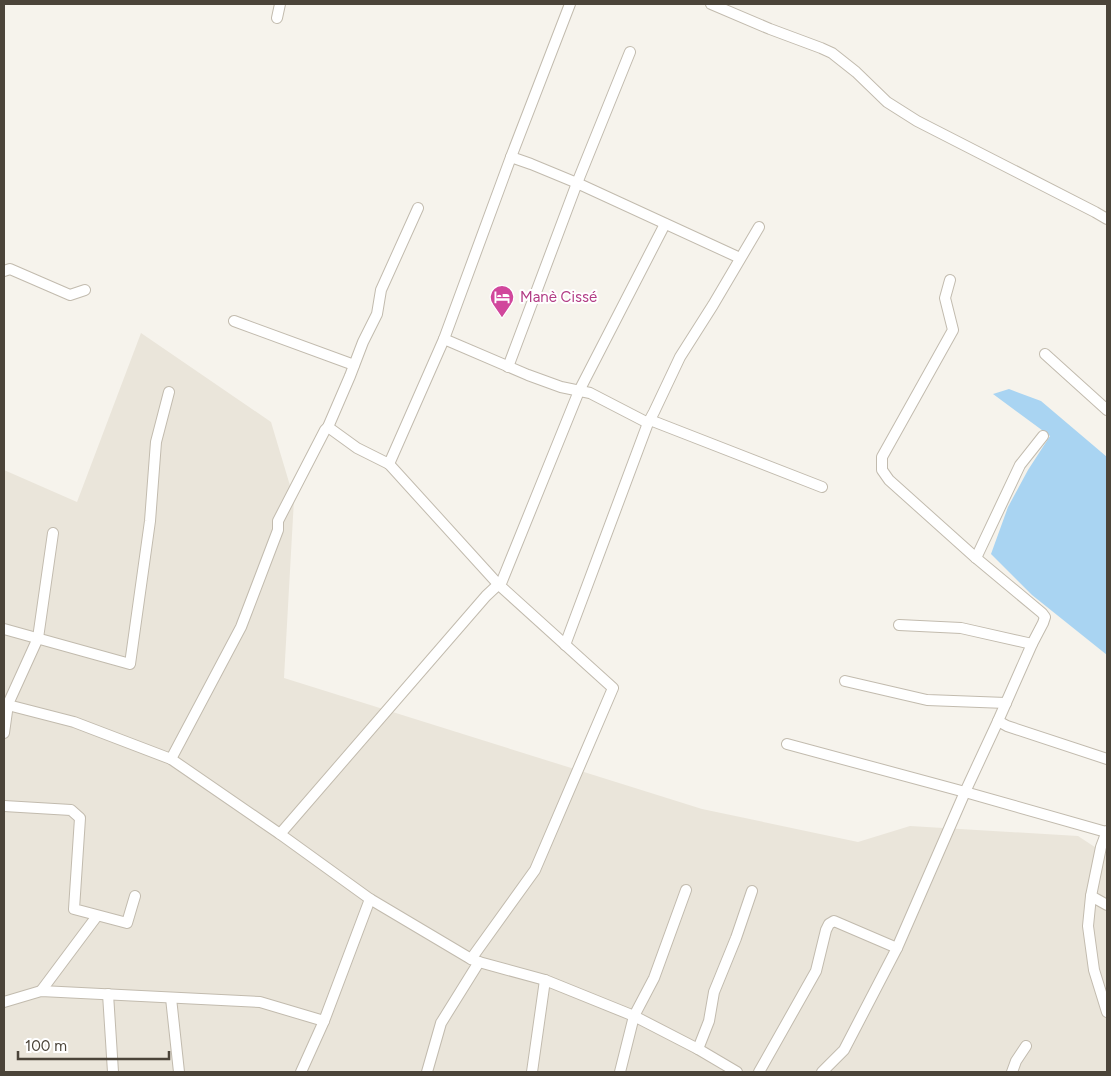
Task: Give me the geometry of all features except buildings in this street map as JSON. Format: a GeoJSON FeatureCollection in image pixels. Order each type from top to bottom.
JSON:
{"type":"FeatureCollection","features":[{"type":"Feature","properties":{"kind":"street"},"geometry":{"type":"LineString","coordinates":[[277,18],[280,4]]}},
{"type":"Feature","properties":{"kind":"street"},"geometry":{"type":"LineString","coordinates":[[389,464],[444,339],[570,4]]}},
{"type":"Feature","properties":{"kind":"street"},"geometry":{"type":"LineString","coordinates":[[711,4],[756,24],[832,53],[856,72],[887,102],[917,121],[1107,219]]}},
{"type":"Feature","properties":{"kind":"street"},"geometry":{"type":"LineString","coordinates":[[508,366],[577,183],[630,52]]}},
{"type":"Feature","properties":{"kind":"street"},"geometry":{"type":"LineString","coordinates":[[511,157],[577,183],[740,258]]}},
{"type":"Feature","properties":{"kind":"street"},"geometry":{"type":"LineString","coordinates":[[171,759],[241,627],[278,530],[278,521],[328,427],[362,342],[377,314],[381,290],[418,208]]}},
{"type":"Feature","properties":{"kind":"street"},"geometry":{"type":"LineString","coordinates":[[280,834],[486,596],[502,581],[579,391],[665,224]]}},
{"type":"Feature","properties":{"kind":"street"},"geometry":{"type":"LineString","coordinates":[[565,645],[649,422],[680,357],[713,306],[758,227]]}},
{"type":"Feature","properties":{"kind":"street"},"geometry":{"type":"LineString","coordinates":[[4,271],[10,269],[70,295],[85,290]]}},
{"type":"Feature","properties":{"kind":"street"},"geometry":{"type":"LineString","coordinates":[[822,1072],[844,1050],[897,948],[965,792],[1043,623],[1044,617],[1042,613],[976,558],[889,480],[882,470],[882,456],[953,330],[945,298],[950,280]]}},
{"type":"Feature","properties":{"kind":"street"},"geometry":{"type":"LineString","coordinates":[[234,321],[354,365]]}},
{"type":"Feature","properties":{"kind":"street"},"geometry":{"type":"LineString","coordinates":[[444,339],[560,387],[590,393],[649,422],[822,487]]}},
{"type":"Feature","properties":{"kind":"street"},"geometry":{"type":"LineString","coordinates":[[1046,354],[1107,410]]}},
{"type":"Feature","properties":{"kind":"street"},"geometry":{"type":"LineString","coordinates":[[4,628],[130,664],[150,521],[156,442],[169,392]]}},
{"type":"Feature","properties":{"kind":"street"},"geometry":{"type":"LineString","coordinates":[[328,427],[356,448],[389,464],[498,584],[613,688],[536,870],[475,960],[441,1023],[427,1072]]}},
{"type":"Feature","properties":{"kind":"street"},"geometry":{"type":"LineString","coordinates":[[976,558],[1020,465],[1043,436]]}},
{"type":"Feature","properties":{"kind":"street"},"geometry":{"type":"LineString","coordinates":[[4,733],[6,704],[38,638],[53,533]]}},
{"type":"Feature","properties":{"kind":"street"},"geometry":{"type":"LineString","coordinates":[[899,625],[961,628],[1032,644]]}},
{"type":"Feature","properties":{"kind":"street"},"geometry":{"type":"LineString","coordinates":[[845,681],[927,700],[1006,703]]}},
{"type":"Feature","properties":{"kind":"street"},"geometry":{"type":"LineString","coordinates":[[6,704],[74,722],[171,759],[370,899],[475,960],[545,980],[634,1016],[698,1049],[737,1072]]}},
{"type":"Feature","properties":{"kind":"street"},"geometry":{"type":"LineString","coordinates":[[998,721],[1007,726],[1107,759]]}},
{"type":"Feature","properties":{"kind":"street"},"geometry":{"type":"LineString","coordinates":[[786,744],[1107,831],[1101,847],[1091,896],[1088,926],[1094,970],[1107,1012]]}},
{"type":"Feature","properties":{"kind":"street"},"geometry":{"type":"LineString","coordinates":[[4,806],[71,810],[80,818],[74,909],[127,924],[135,896]]}},
{"type":"Feature","properties":{"kind":"street"},"geometry":{"type":"LineString","coordinates":[[620,1072],[634,1016],[654,978],[686,890]]}},
{"type":"Feature","properties":{"kind":"street"},"geometry":{"type":"LineString","coordinates":[[698,1049],[709,1022],[714,992],[736,938],[752,891]]}},
{"type":"Feature","properties":{"kind":"street"},"geometry":{"type":"LineString","coordinates":[[1091,896],[1107,906]]}},
{"type":"Feature","properties":{"kind":"street"},"geometry":{"type":"LineString","coordinates":[[301,1072],[324,1021],[370,899]]}},
{"type":"Feature","properties":{"kind":"street"},"geometry":{"type":"LineString","coordinates":[[41,990],[97,916]]}},
{"type":"Feature","properties":{"kind":"street"},"geometry":{"type":"LineString","coordinates":[[759,1072],[816,971],[829,924],[834,922],[897,948]]}},
{"type":"Feature","properties":{"kind":"street"},"geometry":{"type":"LineString","coordinates":[[532,1072],[545,980]]}},
{"type":"Feature","properties":{"kind":"street"},"geometry":{"type":"LineString","coordinates":[[4,1002],[41,990],[260,1002],[324,1021]]}},
{"type":"Feature","properties":{"kind":"street"},"geometry":{"type":"LineString","coordinates":[[108,994],[113,1072]]}},
{"type":"Feature","properties":{"kind":"street"},"geometry":{"type":"LineString","coordinates":[[171,998],[179,1072]]}},
{"type":"Feature","properties":{"kind":"street"},"geometry":{"type":"LineString","coordinates":[[1012,1072],[1016,1061],[1026,1046]]}},
{"type":"Feature","properties":{"kind":"shaded area"},"geometry":{"type":"Polygon","coordinates":[[[141,333],[271,422],[294,499],[284,678],[702,809],[858,842],[910,826],[1078,836],[1107,855],[1107,1072],[4,1072],[4,470],[77,502],[141,333]]]}},
{"type":"Feature","properties":{"kind":"water"},"geometry":{"type":"Polygon","coordinates":[[[1009,389],[1041,401],[1107,457],[1107,655],[1032,595],[991,554],[1008,507],[1028,470],[1050,436],[993,394],[1009,389]]]}},
{"type":"Feature","properties":{"kind":"place","name":"Manè Cissé"},"geometry":{"type":"Point","coordinates":[502,318]}}]}
